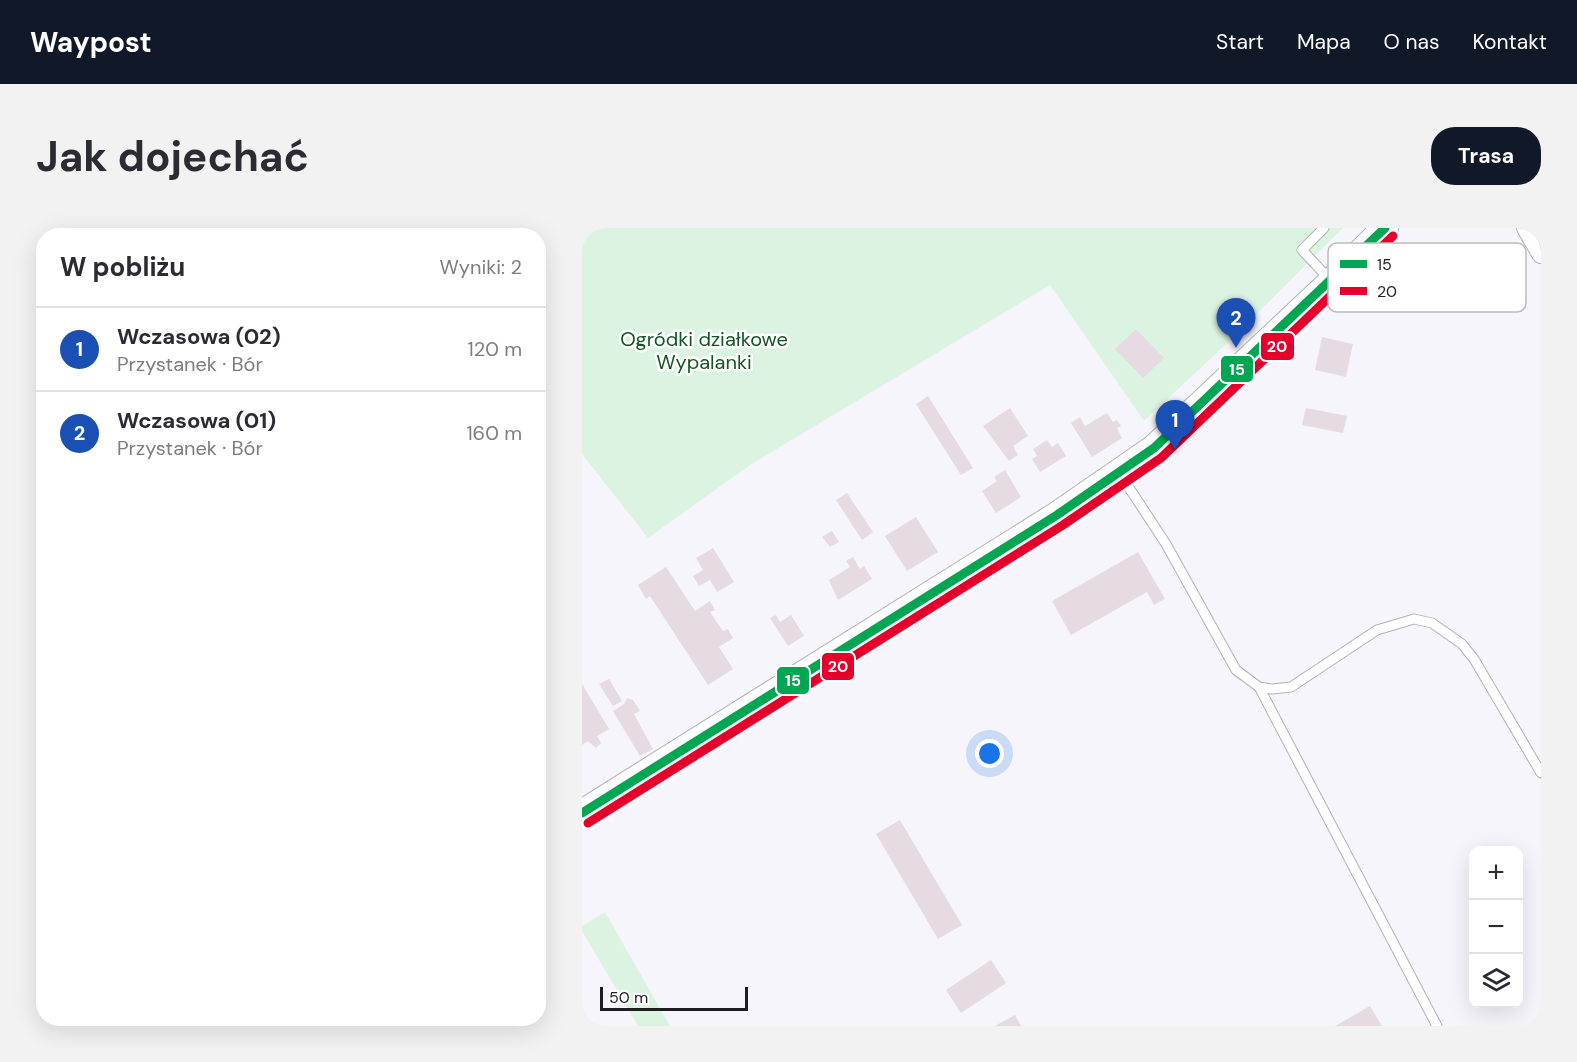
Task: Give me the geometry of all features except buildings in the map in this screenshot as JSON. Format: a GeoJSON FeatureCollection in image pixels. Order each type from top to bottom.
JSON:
{"type":"FeatureCollection","features":[{"type":"Feature","properties":{"kind":"street"},"geometry":{"type":"LineString","coordinates":[[1370,243],[1385,228]]}},
{"type":"Feature","properties":{"kind":"street"},"geometry":{"type":"LineString","coordinates":[[1526,228],[1541,254]]}},
{"type":"Feature","properties":{"kind":"street"},"geometry":{"type":"LineString","coordinates":[[582,813],[1057,515],[1154,448],[1328,285]]}},
{"type":"Feature","properties":{"kind":"lane"},"geometry":{"type":"LineString","coordinates":[[1324,228],[1302,250],[1328,279]]}},
{"type":"Feature","properties":{"kind":"lane"},"geometry":{"type":"LineString","coordinates":[[1119,472],[1166,544],[1236,670],[1259,687],[1437,1026]]}},
{"type":"Feature","properties":{"kind":"lane"},"geometry":{"type":"LineString","coordinates":[[1259,687],[1272,689],[1291,687],[1377,630],[1414,619],[1432,622],[1462,644],[1474,658],[1541,773]]}},
{"type":"Feature","properties":{"kind":"green space","name":"Ogródki działkowe Wypalanki"},"geometry":{"type":"Polygon","coordinates":[[[582,228],[1343,228],[1224,346],[1144,421],[1050,285],[750,465],[648,538],[582,454],[582,228]]]}},
{"type":"Feature","properties":{"kind":"green space"},"geometry":{"type":"Polygon","coordinates":[[[605,912],[670,1026],[638,1026],[582,931],[582,926],[605,912]]]}},
{"type":"Feature","properties":{"kind":"transit line","name":"15"},"geometry":{"type":"LineString","coordinates":[[1369,243],[1385,228]]}},
{"type":"Feature","properties":{"kind":"transit line","name":"20"},"geometry":{"type":"LineString","coordinates":[[1386,243],[1393,236]]}},
{"type":"Feature","properties":{"kind":"transit line","name":"15"},"geometry":{"type":"LineString","coordinates":[[582,813],[1057,515],[1154,448],[1328,282]]}},
{"type":"Feature","properties":{"kind":"transit line","name":"20"},"geometry":{"type":"LineString","coordinates":[[588,823],[1063,525],[1161,458],[1328,298]]}},
{"type":"Feature","properties":{"kind":"place","name":"Wczasowa (01)"},"geometry":{"type":"Point","coordinates":[1236,348]}},
{"type":"Feature","properties":{"kind":"place","name":"Wczasowa (02)"},"geometry":{"type":"Point","coordinates":[1175,450]}}]}
